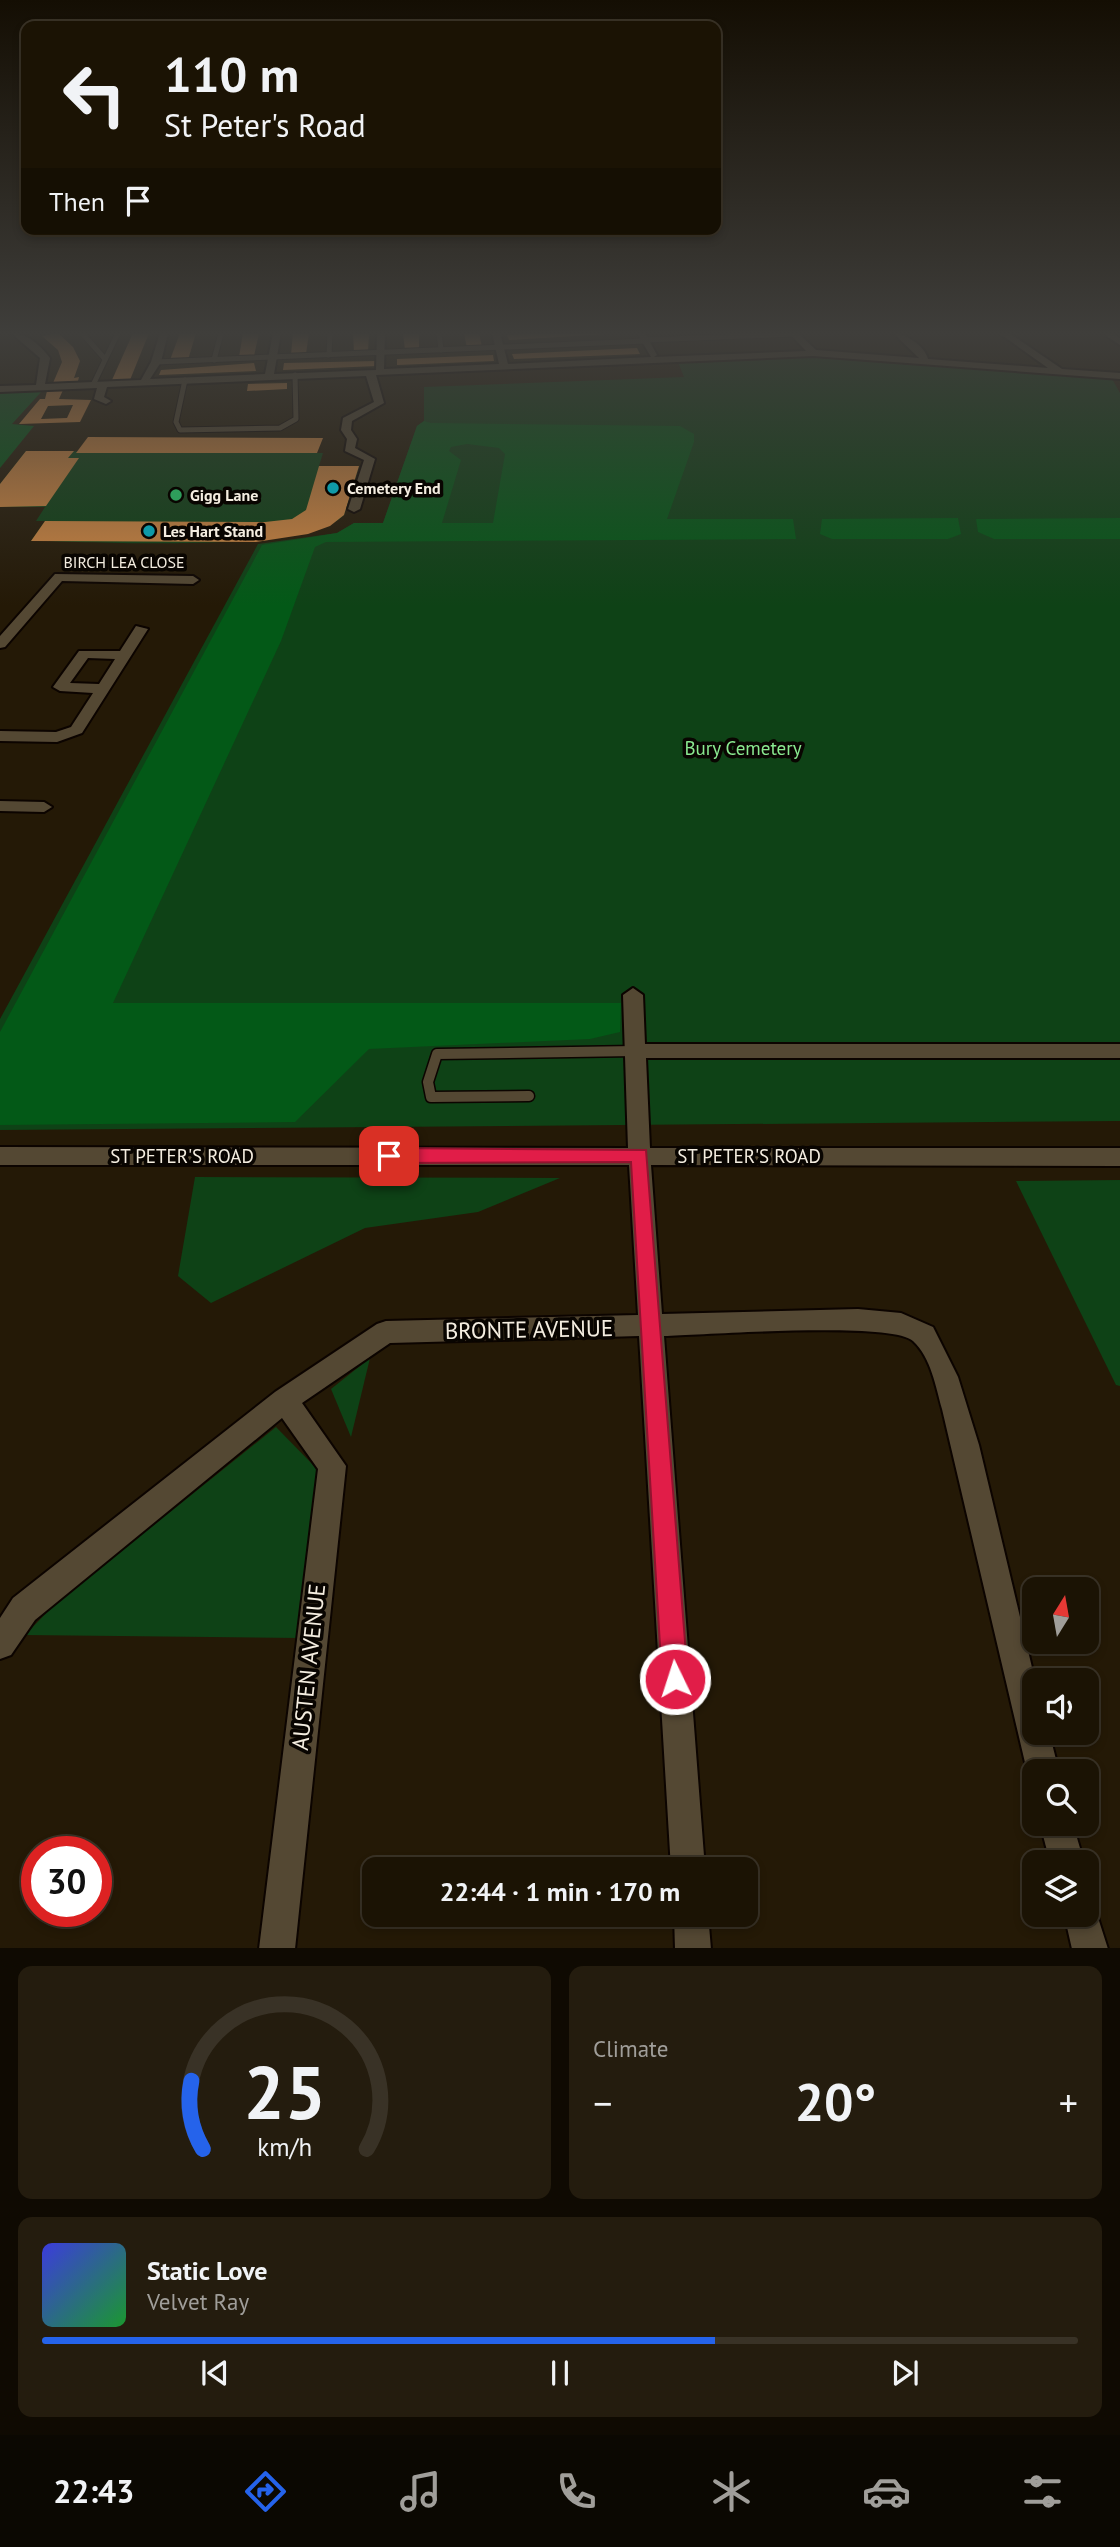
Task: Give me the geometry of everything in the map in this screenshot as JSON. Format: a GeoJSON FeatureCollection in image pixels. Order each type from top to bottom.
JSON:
{"type":"FeatureCollection","features":[{"type":"Feature","properties":{"kind":"street"},"geometry":{"type":"LineString","coordinates":[[347,424],[346,430],[352,439],[349,449],[370,459],[354,509]]}},
{"type":"Feature","properties":{"kind":"street","name":"BIRCH LEA CLOSE"},"geometry":{"type":"LineString","coordinates":[[0,644],[59,576],[193,580]]}},
{"type":"Feature","properties":{"kind":"street"},"geometry":{"type":"LineString","coordinates":[[0,736],[57,737],[77,730],[141,629]]}},
{"type":"Feature","properties":{"kind":"street"},"geometry":{"type":"LineString","coordinates":[[102,689],[60,687],[84,654],[124,655]]}},
{"type":"Feature","properties":{"kind":"street"},"geometry":{"type":"LineString","coordinates":[[0,806],[44,807]]}},
{"type":"Feature","properties":{"kind":"street"},"geometry":{"type":"LineString","coordinates":[[633,995],[639,1155],[687,1857]]}},
{"type":"Feature","properties":{"kind":"street"},"geometry":{"type":"LineString","coordinates":[[635,1051],[1120,1051]]}},
{"type":"Feature","properties":{"kind":"street","name":"ST PETER'S ROAD"},"geometry":{"type":"LineString","coordinates":[[0,1156],[1120,1157]]}},
{"type":"Feature","properties":{"kind":"street","name":"BRONTE AVENUE"},"geometry":{"type":"LineString","coordinates":[[0,1644],[24,1609],[284,1400],[386,1332],[858,1320],[891,1322],[922,1333],[933,1346],[939,1360],[959,1423],[1040,1759]]}},
{"type":"Feature","properties":{"kind":"street","name":"AUSTEN AVENUE"},"geometry":{"type":"LineString","coordinates":[[277,1948],[332,1466],[284,1400]]}},
{"type":"Feature","properties":{"kind":"street"},"geometry":{"type":"LineString","coordinates":[[692,1927],[693,1948]]}},
{"type":"Feature","properties":{"kind":"street"},"geometry":{"type":"LineString","coordinates":[[1084,1927],[1090,1948]]}},
{"type":"Feature","properties":{"kind":"lane"},"geometry":{"type":"LineString","coordinates":[[177,424],[180,430],[280,428],[287,424]]}},
{"type":"Feature","properties":{"kind":"lane"},"geometry":{"type":"LineString","coordinates":[[529,1097],[432,1097],[428,1082],[438,1054],[635,1051]]}},
{"type":"Feature","properties":{"kind":"green space"},"geometry":{"type":"Polygon","coordinates":[[[0,424],[34,426],[0,468],[0,424]]]}},
{"type":"Feature","properties":{"kind":"green space"},"geometry":{"type":"Polygon","coordinates":[[[420,424],[680,426],[694,434],[694,442],[667,519],[793,519],[796,539],[326,542],[315,547],[281,641],[113,1003],[621,1003],[620,1032],[590,1039],[369,1049],[295,1122],[0,1125],[0,1032],[262,545],[337,533],[354,523],[383,523],[420,424]],[[467,444],[451,447],[449,451],[461,460],[442,523],[493,523],[505,454],[499,448],[467,444]]]}},
{"type":"Feature","properties":{"kind":"green space","name":"Bury Cemetery"},"geometry":{"type":"Polygon","coordinates":[[[1120,424],[1120,1121],[0,1130],[0,1019],[258,544],[337,533],[354,523],[383,523],[417,426],[1120,424]]]}},
{"type":"Feature","properties":{"kind":"green space","name":"Gigg Lane"},"geometry":{"type":"Polygon","coordinates":[[[26,451],[323,453],[319,466],[359,466],[344,515],[322,528],[288,536],[196,543],[31,541],[45,521],[36,521],[45,507],[0,507],[0,484],[26,451]]]}},
{"type":"Feature","properties":{"kind":"green space"},"geometry":{"type":"Polygon","coordinates":[[[958,518],[961,534],[948,539],[832,539],[820,534],[822,519],[958,518]]]}},
{"type":"Feature","properties":{"kind":"green space"},"geometry":{"type":"Polygon","coordinates":[[[1120,518],[1120,539],[994,539],[978,532],[976,519],[1120,518]]]}},
{"type":"Feature","properties":{"kind":"green space"},"geometry":{"type":"Polygon","coordinates":[[[195,1177],[560,1178],[478,1212],[365,1228],[211,1303],[178,1276],[195,1177]]]}},
{"type":"Feature","properties":{"kind":"green space"},"geometry":{"type":"Polygon","coordinates":[[[1120,1180],[1120,1386],[1116,1385],[1016,1181],[1120,1180]]]}},
{"type":"Feature","properties":{"kind":"green space"},"geometry":{"type":"Polygon","coordinates":[[[370,1358],[351,1437],[331,1389],[370,1358]]]}},
{"type":"Feature","properties":{"kind":"green space"},"geometry":{"type":"Polygon","coordinates":[[[276,1427],[320,1472],[300,1638],[25,1635],[54,1605],[276,1427]]]}},
{"type":"Feature","properties":{"kind":"building"},"geometry":{"type":"Polygon","coordinates":[[[88,437],[323,438],[317,453],[76,453],[88,437]]]}},
{"type":"Feature","properties":{"kind":"building"},"geometry":{"type":"Polygon","coordinates":[[[26,451],[74,451],[68,458],[79,458],[46,506],[0,507],[0,484],[26,451]]]}},
{"type":"Feature","properties":{"kind":"building"},"geometry":{"type":"Polygon","coordinates":[[[319,466],[359,466],[344,515],[330,526],[308,534],[256,542],[31,541],[45,521],[265,522],[292,519],[306,510],[319,466]]]}},
{"type":"Feature","properties":{"kind":"place","name":"Cemetery End"},"geometry":{"type":"Point","coordinates":[333,488]}},
{"type":"Feature","properties":{"kind":"place","name":"Gigg Lane"},"geometry":{"type":"Point","coordinates":[176,495]}},
{"type":"Feature","properties":{"kind":"place","name":"Les Hart Stand"},"geometry":{"type":"Point","coordinates":[149,531]}},
{"type":"Feature","properties":{"kind":"route"},"geometry":{"type":"LineString","coordinates":[[389,1156],[639,1155],[675,1679]]}}]}
